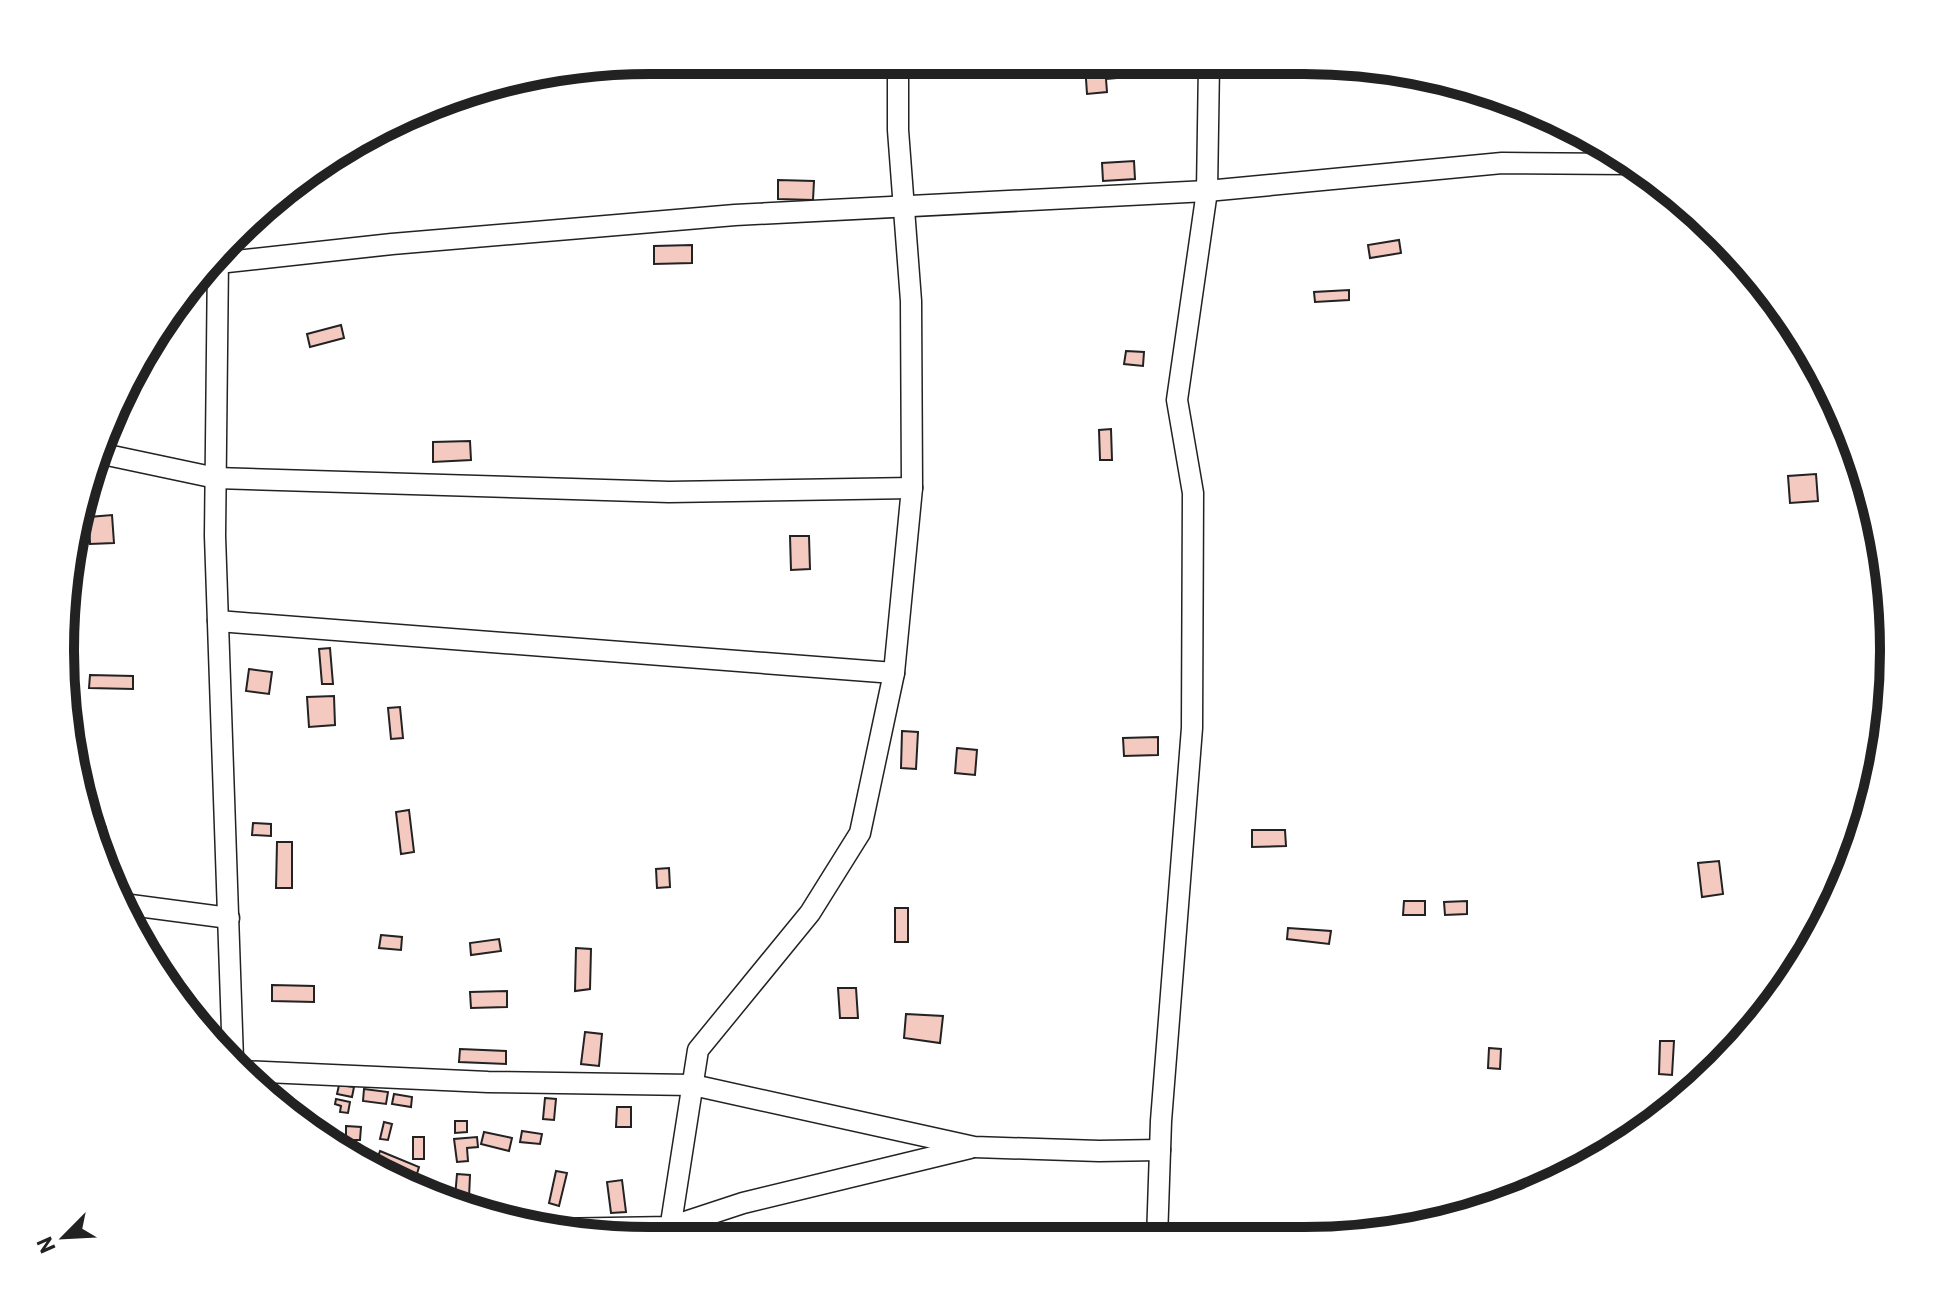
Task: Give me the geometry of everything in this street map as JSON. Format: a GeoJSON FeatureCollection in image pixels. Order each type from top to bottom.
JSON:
{"type":"FeatureCollection","features":[{"type":"Feature","properties":{"kind":"street"},"geometry":{"type":"LineString","coordinates":[[671,1227],[698,1050],[810,913],[860,833],[894,673],[912,488],[911,301],[898,130],[898,74]]}},
{"type":"Feature","properties":{"kind":"street"},"geometry":{"type":"LineString","coordinates":[[1157,1227],[1160,1150],[1192,728],[1193,493],[1177,400],[1207,191],[1209,74]]}},
{"type":"Feature","properties":{"kind":"street"},"geometry":{"type":"LineString","coordinates":[[227,259],[719,217],[1207,191],[1502,163],[1613,164]]}},
{"type":"Feature","properties":{"kind":"street"},"geometry":{"type":"LineString","coordinates":[[218,269],[218,621],[233,1047]]}},
{"type":"Feature","properties":{"kind":"street"},"geometry":{"type":"LineString","coordinates":[[109,455],[216,478],[669,492],[912,488]]}},
{"type":"Feature","properties":{"kind":"street"},"geometry":{"type":"LineString","coordinates":[[218,621],[894,673]]}},
{"type":"Feature","properties":{"kind":"street"},"geometry":{"type":"LineString","coordinates":[[133,905],[229,918]]}},
{"type":"Feature","properties":{"kind":"street"},"geometry":{"type":"LineString","coordinates":[[257,1072],[488,1082],[693,1085],[974,1147],[1160,1150]]}},
{"type":"Feature","properties":{"kind":"street"},"geometry":{"type":"LineString","coordinates":[[683,1227],[743,1203],[974,1147]]}},
{"type":"Feature","properties":{"kind":"building"},"geometry":{"type":"Polygon","coordinates":[[[1086,74],[1138,74],[1106,79],[1107,92],[1087,94],[1086,74]]]}},
{"type":"Feature","properties":{"kind":"building"},"geometry":{"type":"Polygon","coordinates":[[[1134,161],[1135,179],[1103,181],[1102,163],[1134,161]]]}},
{"type":"Feature","properties":{"kind":"building"},"geometry":{"type":"Polygon","coordinates":[[[778,180],[814,181],[813,200],[778,199],[778,180]]]}},
{"type":"Feature","properties":{"kind":"building"},"geometry":{"type":"Polygon","coordinates":[[[1399,240],[1401,253],[1370,258],[1368,245],[1399,240]]]}},
{"type":"Feature","properties":{"kind":"building"},"geometry":{"type":"Polygon","coordinates":[[[692,245],[692,263],[654,264],[654,246],[692,245]]]}},
{"type":"Feature","properties":{"kind":"building"},"geometry":{"type":"Polygon","coordinates":[[[1349,290],[1349,300],[1315,302],[1314,292],[1349,290]]]}},
{"type":"Feature","properties":{"kind":"building"},"geometry":{"type":"Polygon","coordinates":[[[341,325],[344,338],[310,347],[307,334],[341,325]]]}},
{"type":"Feature","properties":{"kind":"building"},"geometry":{"type":"Polygon","coordinates":[[[1126,351],[1144,352],[1143,366],[1124,364],[1126,351]]]}},
{"type":"Feature","properties":{"kind":"building"},"geometry":{"type":"Polygon","coordinates":[[[1111,429],[1112,460],[1100,460],[1099,430],[1111,429]]]}},
{"type":"Feature","properties":{"kind":"building"},"geometry":{"type":"Polygon","coordinates":[[[470,441],[471,460],[433,462],[433,442],[470,441]]]}},
{"type":"Feature","properties":{"kind":"building"},"geometry":{"type":"Polygon","coordinates":[[[1816,474],[1818,501],[1790,503],[1788,476],[1816,474]]]}},
{"type":"Feature","properties":{"kind":"building"},"geometry":{"type":"Polygon","coordinates":[[[112,515],[114,543],[90,544],[90,517],[112,515]]]}},
{"type":"Feature","properties":{"kind":"building"},"geometry":{"type":"Polygon","coordinates":[[[790,536],[809,536],[810,569],[791,570],[790,536]]]}},
{"type":"Feature","properties":{"kind":"building"},"geometry":{"type":"Polygon","coordinates":[[[330,648],[333,684],[322,684],[319,649],[330,648]]]}},
{"type":"Feature","properties":{"kind":"building"},"geometry":{"type":"Polygon","coordinates":[[[249,669],[272,672],[269,694],[246,691],[249,669]]]}},
{"type":"Feature","properties":{"kind":"building"},"geometry":{"type":"Polygon","coordinates":[[[90,675],[133,676],[133,689],[89,688],[90,675]]]}},
{"type":"Feature","properties":{"kind":"building"},"geometry":{"type":"Polygon","coordinates":[[[334,696],[335,725],[309,727],[307,697],[334,696]]]}},
{"type":"Feature","properties":{"kind":"building"},"geometry":{"type":"Polygon","coordinates":[[[400,707],[403,738],[391,739],[388,708],[400,707]]]}},
{"type":"Feature","properties":{"kind":"building"},"geometry":{"type":"Polygon","coordinates":[[[902,731],[918,732],[916,769],[901,768],[902,731]]]}},
{"type":"Feature","properties":{"kind":"building"},"geometry":{"type":"Polygon","coordinates":[[[1158,737],[1158,755],[1124,756],[1123,738],[1158,737]]]}},
{"type":"Feature","properties":{"kind":"building"},"geometry":{"type":"Polygon","coordinates":[[[957,748],[977,750],[975,775],[955,773],[957,748]]]}},
{"type":"Feature","properties":{"kind":"building"},"geometry":{"type":"Polygon","coordinates":[[[409,810],[414,852],[401,854],[396,812],[409,810]]]}},
{"type":"Feature","properties":{"kind":"building"},"geometry":{"type":"Polygon","coordinates":[[[253,823],[271,824],[271,836],[252,835],[253,823]]]}},
{"type":"Feature","properties":{"kind":"building"},"geometry":{"type":"Polygon","coordinates":[[[1252,830],[1285,830],[1286,846],[1252,847],[1252,830]]]}},
{"type":"Feature","properties":{"kind":"building"},"geometry":{"type":"Polygon","coordinates":[[[277,842],[292,842],[292,888],[276,888],[277,842]]]}},
{"type":"Feature","properties":{"kind":"building"},"geometry":{"type":"Polygon","coordinates":[[[1719,861],[1723,894],[1702,897],[1698,863],[1719,861]]]}},
{"type":"Feature","properties":{"kind":"building"},"geometry":{"type":"Polygon","coordinates":[[[669,868],[670,887],[657,888],[656,869],[669,868]]]}},
{"type":"Feature","properties":{"kind":"building"},"geometry":{"type":"Polygon","coordinates":[[[1404,901],[1425,901],[1425,915],[1403,915],[1404,901]]]}},
{"type":"Feature","properties":{"kind":"building"},"geometry":{"type":"Polygon","coordinates":[[[1467,901],[1467,914],[1445,915],[1444,902],[1467,901]]]}},
{"type":"Feature","properties":{"kind":"building"},"geometry":{"type":"Polygon","coordinates":[[[895,908],[908,908],[908,942],[895,942],[895,908]]]}},
{"type":"Feature","properties":{"kind":"building"},"geometry":{"type":"Polygon","coordinates":[[[1288,928],[1331,931],[1329,944],[1287,939],[1288,928]]]}},
{"type":"Feature","properties":{"kind":"building"},"geometry":{"type":"Polygon","coordinates":[[[381,935],[402,937],[401,950],[379,948],[381,935]]]}},
{"type":"Feature","properties":{"kind":"building"},"geometry":{"type":"Polygon","coordinates":[[[499,939],[501,951],[471,955],[470,943],[499,939]]]}},
{"type":"Feature","properties":{"kind":"building"},"geometry":{"type":"Polygon","coordinates":[[[576,948],[591,949],[590,989],[575,991],[576,948]]]}},
{"type":"Feature","properties":{"kind":"building"},"geometry":{"type":"Polygon","coordinates":[[[272,985],[314,986],[314,1002],[272,1001],[272,985]]]}},
{"type":"Feature","properties":{"kind":"building"},"geometry":{"type":"Polygon","coordinates":[[[838,988],[856,988],[858,1018],[840,1018],[838,988]]]}},
{"type":"Feature","properties":{"kind":"building"},"geometry":{"type":"Polygon","coordinates":[[[507,991],[507,1007],[471,1008],[470,992],[507,991]]]}},
{"type":"Feature","properties":{"kind":"building"},"geometry":{"type":"Polygon","coordinates":[[[906,1014],[943,1016],[940,1043],[904,1038],[906,1014]]]}},
{"type":"Feature","properties":{"kind":"building"},"geometry":{"type":"Polygon","coordinates":[[[585,1032],[602,1034],[599,1066],[581,1064],[585,1032]]]}},
{"type":"Feature","properties":{"kind":"building"},"geometry":{"type":"Polygon","coordinates":[[[1660,1041],[1674,1041],[1672,1075],[1659,1074],[1660,1041]]]}},
{"type":"Feature","properties":{"kind":"building"},"geometry":{"type":"Polygon","coordinates":[[[1489,1048],[1501,1049],[1500,1069],[1488,1068],[1489,1048]]]}},
{"type":"Feature","properties":{"kind":"building"},"geometry":{"type":"Polygon","coordinates":[[[460,1049],[506,1051],[506,1064],[459,1062],[460,1049]]]}},
{"type":"Feature","properties":{"kind":"building"},"geometry":{"type":"Polygon","coordinates":[[[339,1085],[354,1087],[352,1097],[337,1094],[339,1085]]]}},
{"type":"Feature","properties":{"kind":"building"},"geometry":{"type":"Polygon","coordinates":[[[364,1089],[388,1092],[386,1104],[363,1101],[364,1089]]]}},
{"type":"Feature","properties":{"kind":"building"},"geometry":{"type":"Polygon","coordinates":[[[394,1094],[412,1097],[411,1107],[392,1104],[394,1094]]]}},
{"type":"Feature","properties":{"kind":"building"},"geometry":{"type":"Polygon","coordinates":[[[545,1098],[556,1099],[554,1120],[543,1119],[545,1098]]]}},
{"type":"Feature","properties":{"kind":"building"},"geometry":{"type":"Polygon","coordinates":[[[336,1099],[350,1102],[348,1113],[340,1112],[341,1106],[335,1104],[336,1099]]]}},
{"type":"Feature","properties":{"kind":"building"},"geometry":{"type":"Polygon","coordinates":[[[617,1107],[631,1107],[631,1127],[616,1127],[617,1107]]]}},
{"type":"Feature","properties":{"kind":"building"},"geometry":{"type":"Polygon","coordinates":[[[455,1121],[467,1121],[467,1132],[455,1133],[455,1121]]]}},
{"type":"Feature","properties":{"kind":"building"},"geometry":{"type":"Polygon","coordinates":[[[384,1122],[392,1124],[388,1140],[380,1139],[384,1122]]]}},
{"type":"Feature","properties":{"kind":"building"},"geometry":{"type":"Polygon","coordinates":[[[346,1126],[361,1127],[360,1140],[346,1140],[346,1126]]]}},
{"type":"Feature","properties":{"kind":"building"},"geometry":{"type":"Polygon","coordinates":[[[522,1131],[542,1134],[540,1144],[520,1142],[522,1131]]]}},
{"type":"Feature","properties":{"kind":"building"},"geometry":{"type":"Polygon","coordinates":[[[484,1132],[512,1138],[509,1151],[481,1144],[484,1132]]]}},
{"type":"Feature","properties":{"kind":"building"},"geometry":{"type":"Polygon","coordinates":[[[413,1137],[424,1137],[424,1159],[413,1159],[413,1137]]]}},
{"type":"Feature","properties":{"kind":"building"},"geometry":{"type":"Polygon","coordinates":[[[477,1137],[478,1147],[467,1148],[468,1161],[457,1162],[454,1139],[477,1137]]]}},
{"type":"Feature","properties":{"kind":"building"},"geometry":{"type":"Polygon","coordinates":[[[380,1151],[419,1167],[416,1177],[396,1168],[377,1158],[380,1151]]]}},
{"type":"Feature","properties":{"kind":"building"},"geometry":{"type":"Polygon","coordinates":[[[556,1171],[567,1173],[559,1206],[549,1203],[556,1171]]]}},
{"type":"Feature","properties":{"kind":"building"},"geometry":{"type":"Polygon","coordinates":[[[457,1174],[470,1175],[469,1197],[455,1192],[457,1174]]]}},
{"type":"Feature","properties":{"kind":"building"},"geometry":{"type":"Polygon","coordinates":[[[622,1180],[626,1212],[611,1213],[607,1182],[622,1180]]]}}]}
